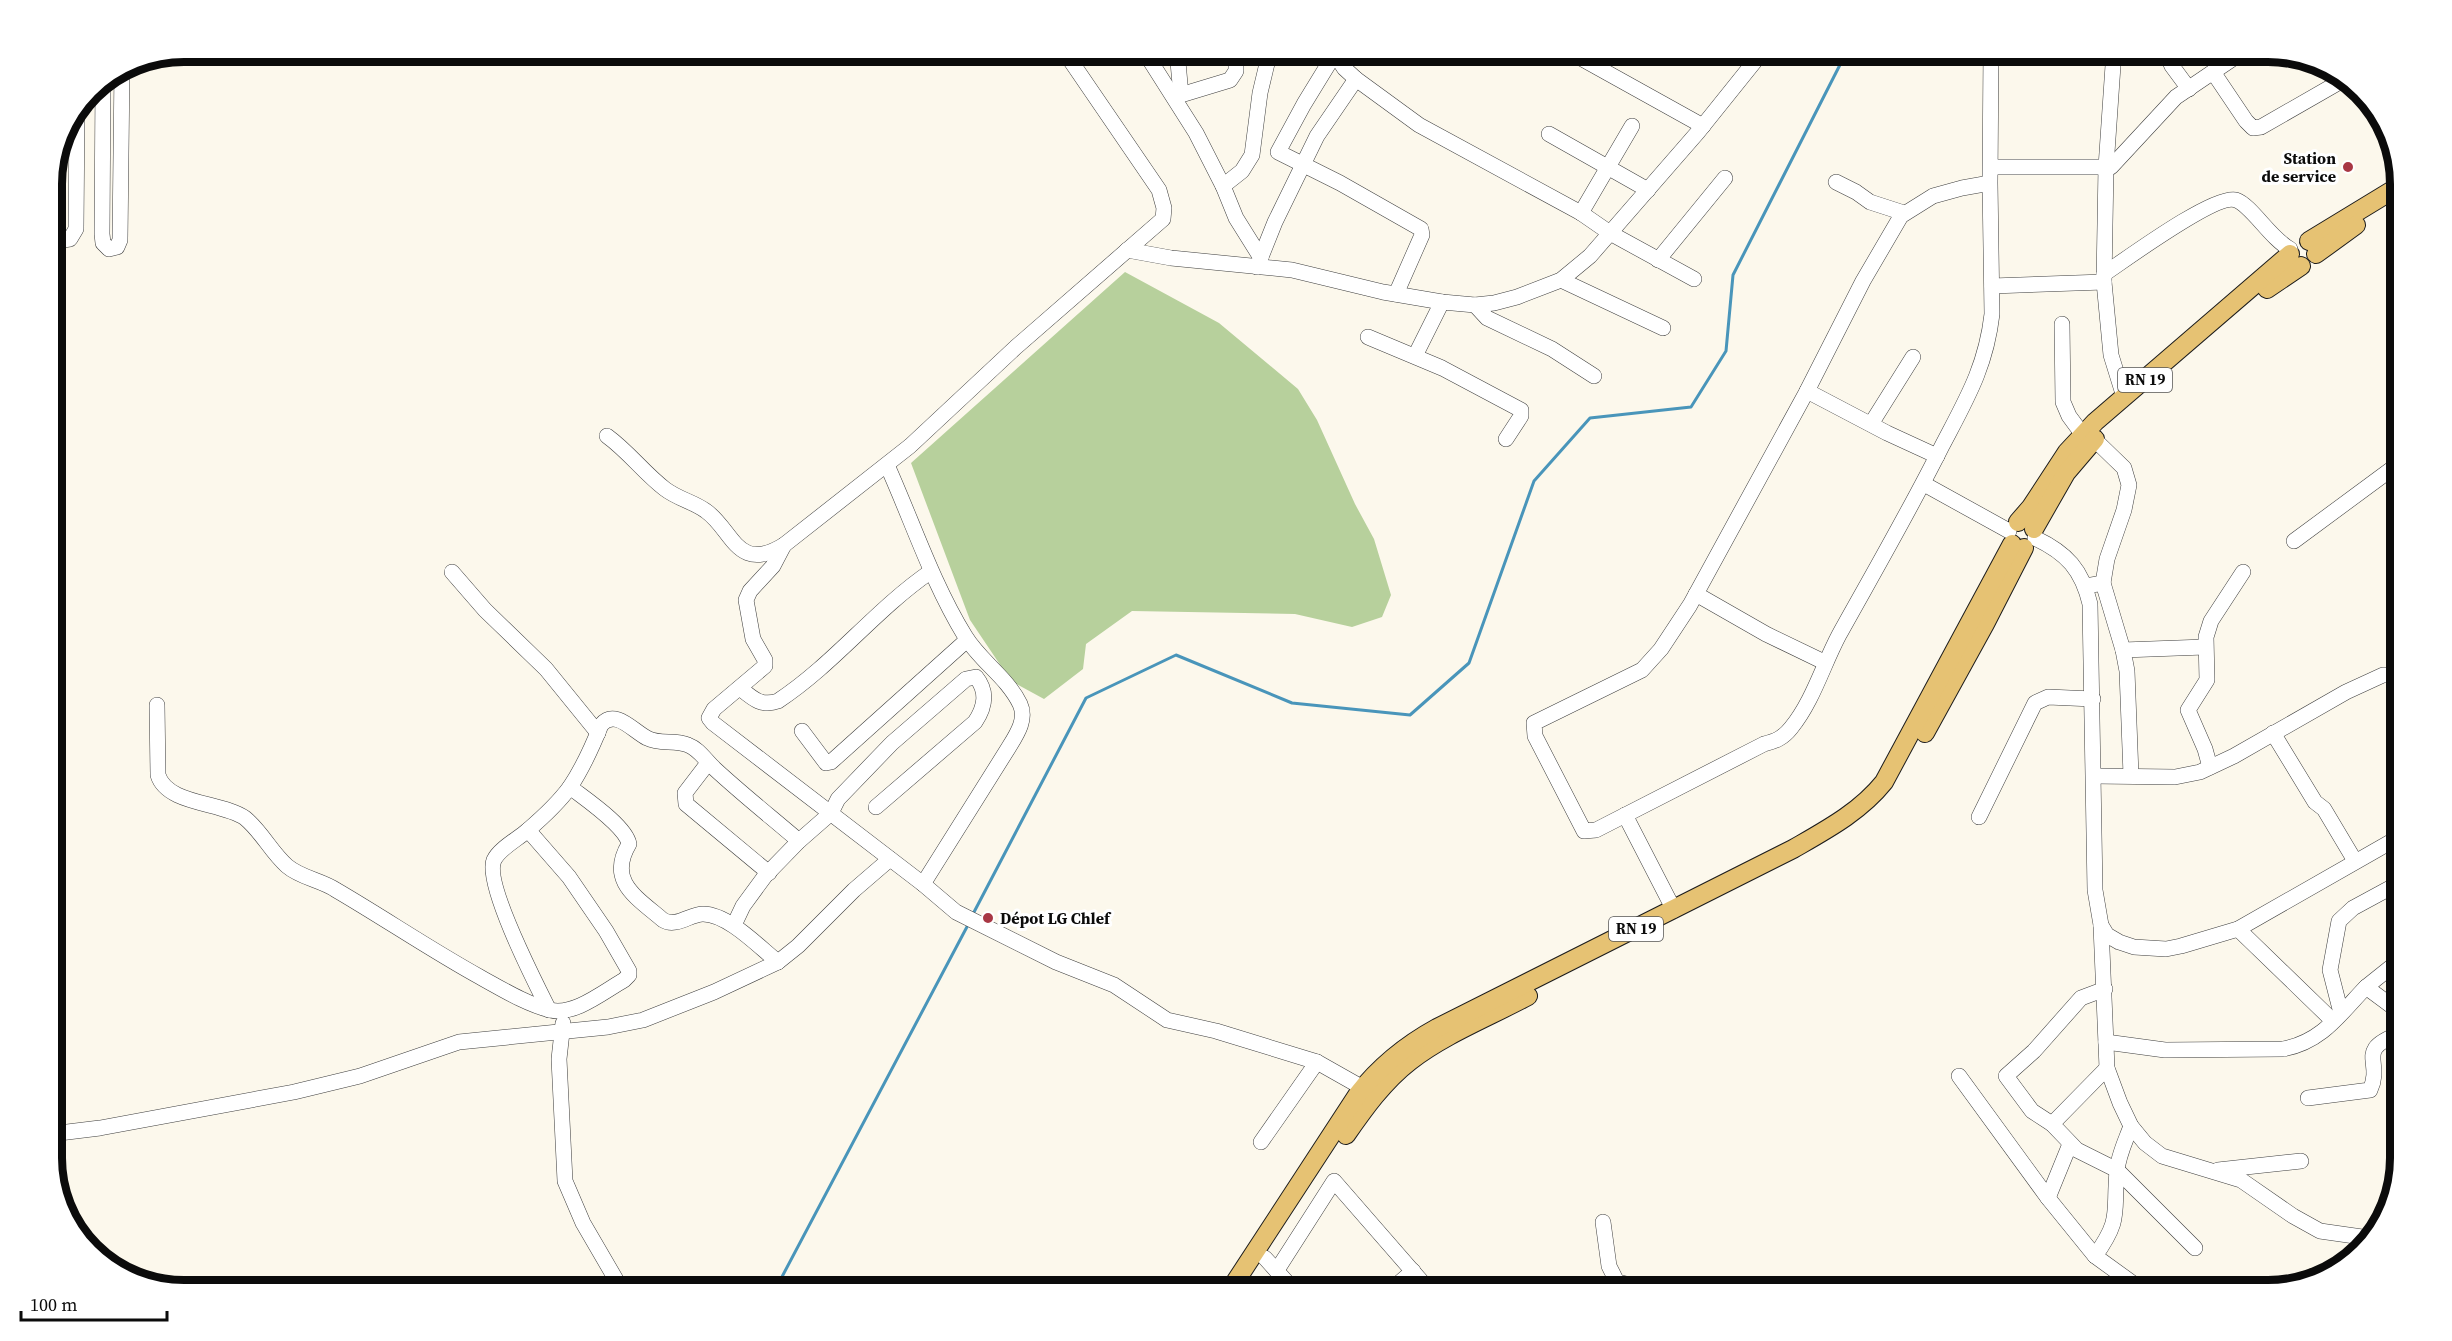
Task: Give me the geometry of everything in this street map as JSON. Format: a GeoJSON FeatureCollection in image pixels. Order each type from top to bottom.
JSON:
{"type":"FeatureCollection","features":[{"type":"Feature","properties":{"kind":"main road"},"geometry":{"type":"LineString","coordinates":[[2313,248],[2390,193]]}},
{"type":"Feature","properties":{"kind":"main road"},"geometry":{"type":"LineString","coordinates":[[2313,248],[2390,204]]}},
{"type":"Feature","properties":{"kind":"main road"},"geometry":{"type":"LineString","coordinates":[[2294,256],[2299,240],[2313,248]]}},
{"type":"Feature","properties":{"kind":"main road","name":"RN 19"},"geometry":{"type":"LineString","coordinates":[[1237,1280],[1363,1095],[1380,1080],[1409,1062],[1427,1041],[1676,914],[1765,876],[1850,828],[1887,798],[1985,624],[2022,535],[2089,437],[2124,397],[2294,256]]}},
{"type":"Feature","properties":{"kind":"main road","name":"RN 19"},"geometry":{"type":"LineString","coordinates":[[2089,437],[2269,287],[2294,256]]}},
{"type":"Feature","properties":{"kind":"main road","name":"RN 19"},"geometry":{"type":"LineString","coordinates":[[1255,1280],[1271,1264],[1300,1201],[1363,1095]]}},
{"type":"Feature","properties":{"kind":"street"},"geometry":{"type":"LineString","coordinates":[[608,436],[666,490],[707,511],[741,550],[750,553],[765,553],[784,545],[887,465],[1163,219],[1164,208],[1159,189],[1072,62]]}},
{"type":"Feature","properties":{"kind":"street"},"geometry":{"type":"LineString","coordinates":[[1152,62],[1178,96],[1259,262]]}},
{"type":"Feature","properties":{"kind":"street"},"geometry":{"type":"LineString","coordinates":[[1177,62],[1178,96]]}},
{"type":"Feature","properties":{"kind":"street"},"geometry":{"type":"LineString","coordinates":[[1178,96],[1230,80],[1236,71],[1236,62]]}},
{"type":"Feature","properties":{"kind":"street"},"geometry":{"type":"LineString","coordinates":[[1223,186],[1242,171],[1252,155],[1260,93],[1267,62]]}},
{"type":"Feature","properties":{"kind":"street"},"geometry":{"type":"LineString","coordinates":[[1329,62],[1278,149],[1279,154],[1304,165],[1421,229],[1422,235],[1396,294]]}},
{"type":"Feature","properties":{"kind":"street"},"geometry":{"type":"LineString","coordinates":[[1342,62],[1356,79],[1419,125],[1581,213],[1610,233],[1694,279]]}},
{"type":"Feature","properties":{"kind":"street"},"geometry":{"type":"LineString","coordinates":[[1588,62],[1703,126]]}},
{"type":"Feature","properties":{"kind":"street"},"geometry":{"type":"LineString","coordinates":[[1127,250],[1171,258],[1259,262],[1396,294],[1442,302],[1474,305],[1517,297],[1561,280],[1574,271],[1648,190],[1754,62]]}},
{"type":"Feature","properties":{"kind":"street"},"geometry":{"type":"LineString","coordinates":[[1990,183],[1933,196],[1905,213],[1889,234],[1807,391],[1677,628],[1642,670],[1534,723],[1534,736],[1584,831],[1596,830],[1764,744],[1780,740],[1806,707],[1824,662],[1924,484],[1979,373],[1990,334],[1992,286],[1991,62]]}},
{"type":"Feature","properties":{"kind":"street"},"geometry":{"type":"LineString","coordinates":[[2113,62],[2106,167],[2104,278],[2111,356],[2124,397]]}},
{"type":"Feature","properties":{"kind":"street"},"geometry":{"type":"LineString","coordinates":[[2170,62],[2189,89]]}},
{"type":"Feature","properties":{"kind":"street"},"geometry":{"type":"LineString","coordinates":[[1991,167],[2106,167],[2114,165],[2176,97],[2228,62]]}},
{"type":"Feature","properties":{"kind":"street"},"geometry":{"type":"LineString","coordinates":[[2213,72],[2246,122],[2253,128],[2261,127],[2337,83]]}},
{"type":"Feature","properties":{"kind":"street"},"geometry":{"type":"LineString","coordinates":[[103,92],[102,234],[103,243],[109,249],[117,247],[120,240],[122,78]]}},
{"type":"Feature","properties":{"kind":"street"},"geometry":{"type":"LineString","coordinates":[[1259,262],[1275,222],[1317,136],[1356,79]]}},
{"type":"Feature","properties":{"kind":"street"},"geometry":{"type":"LineString","coordinates":[[62,240],[70,239],[75,229],[77,124]]}},
{"type":"Feature","properties":{"kind":"street"},"geometry":{"type":"LineString","coordinates":[[1581,213],[1632,126]]}},
{"type":"Feature","properties":{"kind":"street"},"geometry":{"type":"LineString","coordinates":[[1549,134],[1648,190]]}},
{"type":"Feature","properties":{"kind":"street"},"geometry":{"type":"LineString","coordinates":[[1658,260],[1725,178]]}},
{"type":"Feature","properties":{"kind":"street"},"geometry":{"type":"LineString","coordinates":[[1836,182],[1870,202],[1905,213]]}},
{"type":"Feature","properties":{"kind":"street"},"geometry":{"type":"LineString","coordinates":[[1992,286],[2104,278],[2207,207],[2228,199],[2237,200],[2294,256]]}},
{"type":"Feature","properties":{"kind":"street"},"geometry":{"type":"LineString","coordinates":[[1561,280],[1663,328]]}},
{"type":"Feature","properties":{"kind":"street"},"geometry":{"type":"LineString","coordinates":[[1415,356],[1442,302]]}},
{"type":"Feature","properties":{"kind":"street"},"geometry":{"type":"LineString","coordinates":[[1474,305],[1487,318],[1552,349],[1594,376]]}},
{"type":"Feature","properties":{"kind":"street"},"geometry":{"type":"LineString","coordinates":[[2062,324],[2061,388],[2063,402],[2069,416],[2124,468],[2129,485],[2124,510],[2107,560],[2103,583],[2127,671],[2131,775]]}},
{"type":"Feature","properties":{"kind":"street"},"geometry":{"type":"LineString","coordinates":[[1368,337],[1442,368],[1521,410],[1521,416],[1506,439]]}},
{"type":"Feature","properties":{"kind":"street"},"geometry":{"type":"LineString","coordinates":[[1871,424],[1914,357]]}},
{"type":"Feature","properties":{"kind":"street"},"geometry":{"type":"LineString","coordinates":[[1807,391],[1937,456]]}},
{"type":"Feature","properties":{"kind":"street"},"geometry":{"type":"LineString","coordinates":[[887,465],[906,507],[930,572],[967,640],[997,672],[1020,704],[1022,715],[1020,729],[1010,747],[923,884]]}},
{"type":"Feature","properties":{"kind":"street"},"geometry":{"type":"LineString","coordinates":[[2294,541],[2390,470]]}},
{"type":"Feature","properties":{"kind":"street"},"geometry":{"type":"LineString","coordinates":[[1924,484],[2063,555],[2076,568],[2086,586],[2090,604],[2093,699],[2095,890],[2101,925],[2107,1068],[2131,1126],[2145,1143],[2162,1156],[2241,1180],[2293,1216],[2320,1231],[2361,1237]]}},
{"type":"Feature","properties":{"kind":"street"},"geometry":{"type":"LineString","coordinates":[[784,545],[773,566],[750,591],[746,600],[753,639],[765,660],[765,666],[714,709],[710,714],[710,721],[923,884],[956,912],[1056,962],[1114,985],[1167,1020],[1317,1062],[1363,1095]]}},
{"type":"Feature","properties":{"kind":"street"},"geometry":{"type":"LineString","coordinates":[[452,572],[485,609],[546,669],[598,733]]}},
{"type":"Feature","properties":{"kind":"street"},"geometry":{"type":"LineString","coordinates":[[740,688],[762,703],[769,704],[777,700],[824,666],[905,589],[930,572]]}},
{"type":"Feature","properties":{"kind":"street"},"geometry":{"type":"LineString","coordinates":[[2210,767],[2205,748],[2188,710],[2207,680],[2206,637],[2215,612],[2243,572]]}},
{"type":"Feature","properties":{"kind":"street"},"geometry":{"type":"LineString","coordinates":[[2086,586],[2103,583]]}},
{"type":"Feature","properties":{"kind":"street"},"geometry":{"type":"LineString","coordinates":[[1696,594],[1766,634],[1824,662]]}},
{"type":"Feature","properties":{"kind":"street"},"geometry":{"type":"LineString","coordinates":[[802,731],[826,763],[831,762],[967,640]]}},
{"type":"Feature","properties":{"kind":"street"},"geometry":{"type":"LineString","coordinates":[[2123,650],[2205,647]]}},
{"type":"Feature","properties":{"kind":"street"},"geometry":{"type":"LineString","coordinates":[[2094,776],[2175,777],[2200,772],[2346,692],[2383,675],[2390,675]]}},
{"type":"Feature","properties":{"kind":"street"},"geometry":{"type":"LineString","coordinates":[[734,925],[743,906],[768,873],[831,813],[838,799],[892,743],[966,680],[976,677],[985,697],[981,714],[975,722],[876,807]]}},
{"type":"Feature","properties":{"kind":"street"},"geometry":{"type":"LineString","coordinates":[[1979,817],[2035,703],[2048,696],[2093,699]]}},
{"type":"Feature","properties":{"kind":"street"},"geometry":{"type":"LineString","coordinates":[[158,705],[157,769],[159,780],[163,785],[189,799],[238,814],[261,834],[286,865],[297,873],[336,889],[442,955],[508,992],[549,1010],[565,1012],[624,980],[629,975],[629,971],[606,931],[569,877],[528,830]]}},
{"type":"Feature","properties":{"kind":"street"},"geometry":{"type":"LineString","coordinates":[[549,1010],[526,964],[493,874],[495,859],[528,830],[570,787],[604,721],[615,718],[653,741],[686,744],[799,841]]}},
{"type":"Feature","properties":{"kind":"street"},"geometry":{"type":"LineString","coordinates":[[2273,733],[2315,802],[2324,809],[2355,861]]}},
{"type":"Feature","properties":{"kind":"street"},"geometry":{"type":"LineString","coordinates":[[708,763],[685,793],[686,804],[768,873]]}},
{"type":"Feature","properties":{"kind":"street"},"geometry":{"type":"LineString","coordinates":[[570,787],[598,808],[626,836],[629,844],[621,857],[620,865],[623,882],[663,920],[675,922],[704,914],[734,925],[778,962]]}},
{"type":"Feature","properties":{"kind":"street"},"geometry":{"type":"LineString","coordinates":[[1625,815],[1676,914]]}},
{"type":"Feature","properties":{"kind":"street"},"geometry":{"type":"LineString","coordinates":[[2101,925],[2107,935],[2119,942],[2134,947],[2166,949],[2238,929],[2390,842]]}},
{"type":"Feature","properties":{"kind":"street"},"geometry":{"type":"LineString","coordinates":[[62,1133],[100,1128],[294,1092],[360,1076],[459,1042],[608,1027],[643,1020],[724,988],[778,962],[890,859]]}},
{"type":"Feature","properties":{"kind":"street"},"geometry":{"type":"LineString","coordinates":[[2337,1017],[2330,970],[2339,921],[2353,908],[2390,888]]}},
{"type":"Feature","properties":{"kind":"street"},"geometry":{"type":"LineString","coordinates":[[2238,929],[2337,1017]]}},
{"type":"Feature","properties":{"kind":"street"},"geometry":{"type":"LineString","coordinates":[[2106,1042],[2165,1050],[2283,1049],[2311,1041],[2366,987],[2390,968]]}},
{"type":"Feature","properties":{"kind":"street"},"geometry":{"type":"LineString","coordinates":[[2366,987],[2390,1005]]}},
{"type":"Feature","properties":{"kind":"street"},"geometry":{"type":"LineString","coordinates":[[2105,989],[2081,999],[2034,1051],[2006,1076],[2032,1111],[2052,1124],[2077,1150],[2117,1170],[2195,1248]]}},
{"type":"Feature","properties":{"kind":"street"},"geometry":{"type":"LineString","coordinates":[[565,1012],[559,1059],[565,1181],[583,1223],[616,1280]]}},
{"type":"Feature","properties":{"kind":"street"},"geometry":{"type":"LineString","coordinates":[[2308,1098],[2370,1090],[2374,1048],[2380,1041],[2390,1037]]}},
{"type":"Feature","properties":{"kind":"street"},"geometry":{"type":"LineString","coordinates":[[1261,1142],[1317,1062]]}},
{"type":"Feature","properties":{"kind":"street"},"geometry":{"type":"LineString","coordinates":[[2052,1124],[2107,1068]]}},
{"type":"Feature","properties":{"kind":"street"},"geometry":{"type":"LineString","coordinates":[[1959,1076],[2048,1198],[2095,1256],[2128,1280]]}},
{"type":"Feature","properties":{"kind":"street"},"geometry":{"type":"LineString","coordinates":[[2095,1256],[2110,1235],[2115,1221],[2117,1170],[2131,1126]]}},
{"type":"Feature","properties":{"kind":"street"},"geometry":{"type":"LineString","coordinates":[[2048,1198],[2070,1144]]}},
{"type":"Feature","properties":{"kind":"street"},"geometry":{"type":"LineString","coordinates":[[2212,1171],[2301,1161]]}},
{"type":"Feature","properties":{"kind":"street"},"geometry":{"type":"LineString","coordinates":[[1285,1280],[1271,1264],[1334,1181],[1421,1280]]}},
{"type":"Feature","properties":{"kind":"street"},"geometry":{"type":"LineString","coordinates":[[1603,1222],[1609,1266],[1616,1280]]}},
{"type":"Feature","properties":{"kind":"street"},"geometry":{"type":"LineString","coordinates":[[1403,1280],[1413,1271]]}},
{"type":"Feature","properties":{"kind":"green space"},"geometry":{"type":"Polygon","coordinates":[[[1125,272],[1219,323],[1298,389],[1317,420],[1355,504],[1374,539],[1391,595],[1382,617],[1352,627],[1295,614],[1132,611],[1086,644],[1083,669],[1044,699],[1011,681],[970,620],[911,463],[1125,272]]]}},
{"type":"Feature","properties":{"kind":"waterway"},"geometry":{"type":"LineString","coordinates":[[973,914],[1086,698],[1176,655],[1292,703],[1410,715],[1469,663],[1534,481],[1590,418],[1691,407],[1726,351],[1733,275],[1841,62]]}},
{"type":"Feature","properties":{"kind":"waterway"},"geometry":{"type":"LineString","coordinates":[[780,1280],[969,923]]}},
{"type":"Feature","properties":{"kind":"place","name":"Station de service"},"geometry":{"type":"Point","coordinates":[2348,167]}},
{"type":"Feature","properties":{"kind":"place","name":"Dépot LG Chlef"},"geometry":{"type":"Point","coordinates":[988,918]}}]}
